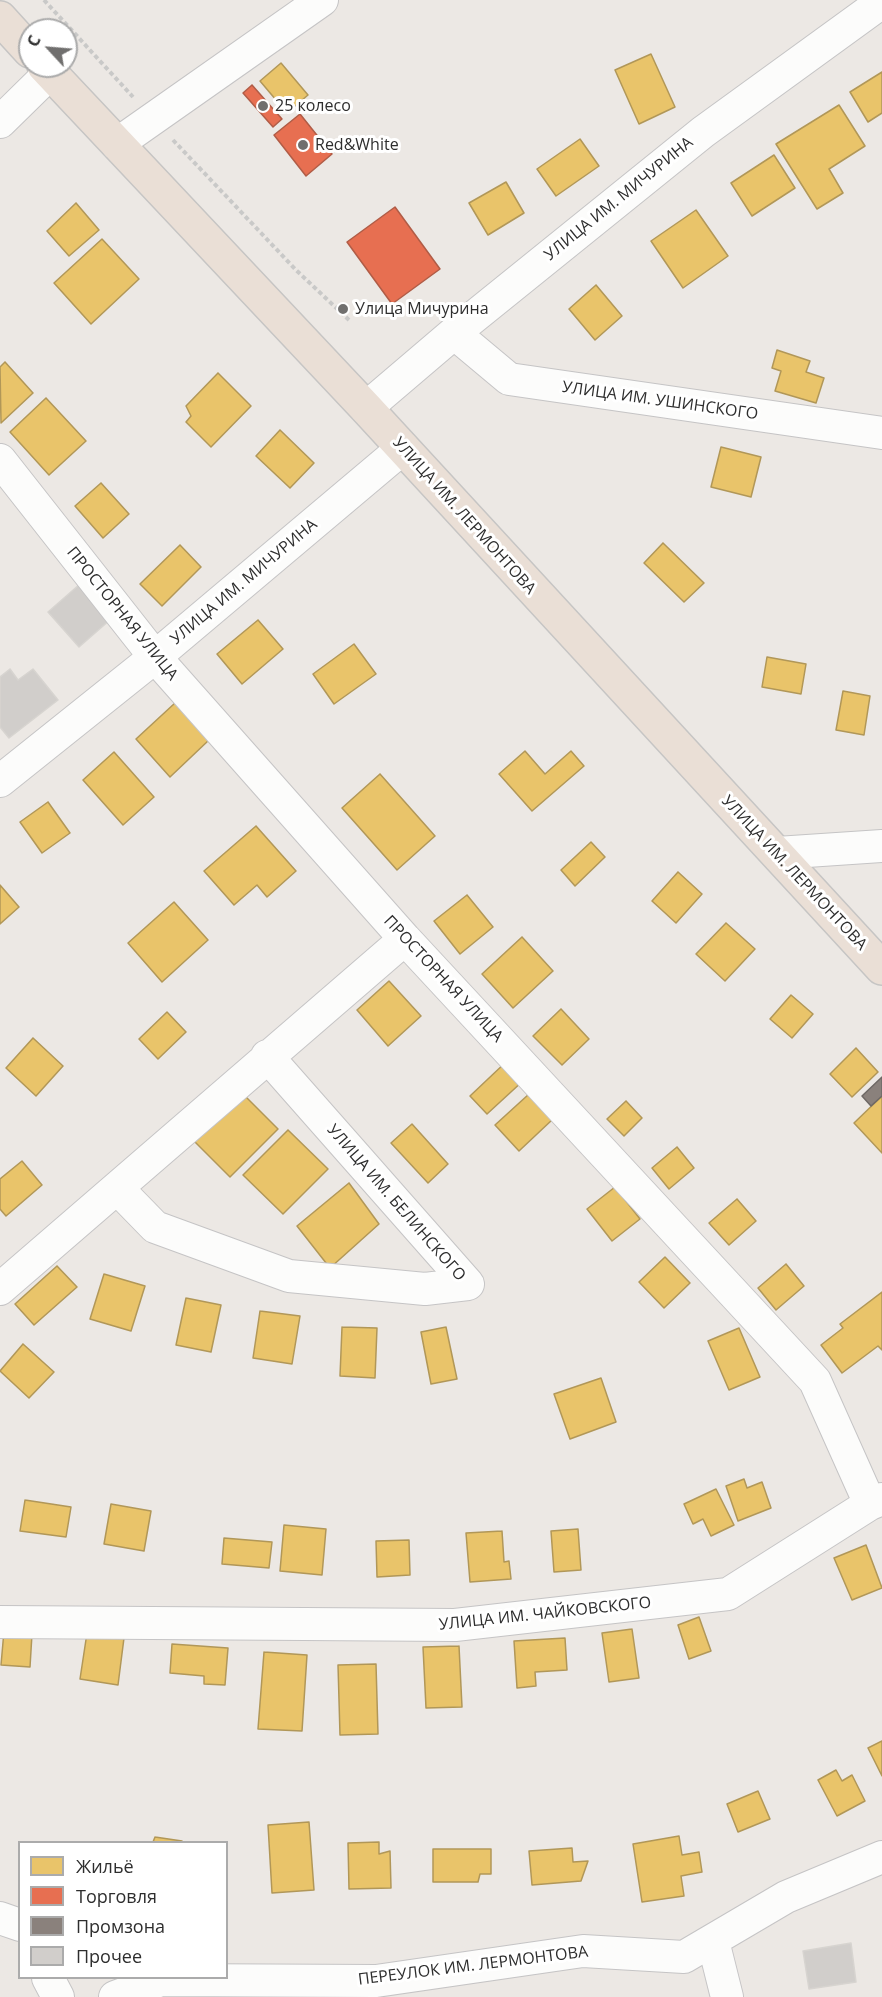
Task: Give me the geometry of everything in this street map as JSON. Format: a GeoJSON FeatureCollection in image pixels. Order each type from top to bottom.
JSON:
{"type":"FeatureCollection","features":[{"type":"Feature","properties":{"kind":"highway","name":"УЛИЦА ИМ. ЛЕРМОНТОВА"},"geometry":{"type":"LineString","coordinates":[[0,18],[18,38]]}},
{"type":"Feature","properties":{"kind":"highway","name":"УЛИЦА ИМ. ЛЕРМОНТОВА"},"geometry":{"type":"LineString","coordinates":[[55,78],[366,408],[882,968]]}},
{"type":"Feature","properties":{"kind":"street"},"geometry":{"type":"LineString","coordinates":[[117,144],[322,0]]}},
{"type":"Feature","properties":{"kind":"street","name":"УЛИЦА ИМ. МИЧУРИНА"},"geometry":{"type":"LineString","coordinates":[[366,408],[454,333],[704,132],[882,2]]}},
{"type":"Feature","properties":{"kind":"street"},"geometry":{"type":"LineString","coordinates":[[0,122],[31,78]]}},
{"type":"Feature","properties":{"kind":"street","name":"УЛИЦА ИМ. УШИНСКОГО"},"geometry":{"type":"LineString","coordinates":[[454,333],[509,379],[882,433]]}},
{"type":"Feature","properties":{"kind":"street","name":"УЛИЦА ИМ. МИЧУРИНА"},"geometry":{"type":"LineString","coordinates":[[0,782],[155,657],[403,448]]}},
{"type":"Feature","properties":{"kind":"street","name":"ПРОСТОРНАЯ УЛИЦА"},"geometry":{"type":"LineString","coordinates":[[0,460],[155,657],[405,939],[815,1381],[876,1501]]}},
{"type":"Feature","properties":{"kind":"street"},"geometry":{"type":"LineString","coordinates":[[777,853],[882,846]]}},
{"type":"Feature","properties":{"kind":"street"},"geometry":{"type":"LineString","coordinates":[[0,1289],[405,939]]}},
{"type":"Feature","properties":{"kind":"street","name":"УЛИЦА ИМ. БЕЛИНСКОГО"},"geometry":{"type":"LineString","coordinates":[[118,1188],[154,1227],[289,1276],[424,1289],[468,1284],[267,1056]]}},
{"type":"Feature","properties":{"kind":"street","name":"УЛИЦА ИМ. ЧАЙКОВСКОГО"},"geometry":{"type":"LineString","coordinates":[[0,1622],[455,1625],[728,1594],[876,1501]]}},
{"type":"Feature","properties":{"kind":"street","name":"ПЕРЕУЛОК ИМ. ЛЕРМОНТОВА"},"geometry":{"type":"LineString","coordinates":[[115,1997],[160,1980],[376,1981],[583,1951],[684,1957],[786,1897],[882,1857]]}},
{"type":"Feature","properties":{"kind":"street"},"geometry":{"type":"LineString","coordinates":[[0,1918],[18,1924]]}},
{"type":"Feature","properties":{"kind":"street"},"geometry":{"type":"LineString","coordinates":[[713,1941],[722,1987],[727,1997]]}},
{"type":"Feature","properties":{"kind":"street"},"geometry":{"type":"LineString","coordinates":[[49,1979],[58,1997]]}},
{"type":"Feature","properties":{"kind":"path"},"geometry":{"type":"LineString","coordinates":[[44,0],[296,270],[349,320]]}},
{"type":"Feature","properties":{"kind":"building: Жильё"},"geometry":{"type":"Polygon","coordinates":[[[651,54],[675,107],[639,124],[615,70],[651,54]]]}},
{"type":"Feature","properties":{"kind":"building: Жильё"},"geometry":{"type":"Polygon","coordinates":[[[281,63],[308,95],[287,113],[260,81],[281,63]]]}},
{"type":"Feature","properties":{"kind":"building: Жильё"},"geometry":{"type":"Polygon","coordinates":[[[882,72],[882,113],[868,122],[850,92],[882,72]]]}},
{"type":"Feature","properties":{"kind":"building: Жильё"},"geometry":{"type":"Polygon","coordinates":[[[839,105],[865,146],[829,169],[843,193],[817,209],[776,144],[839,105]]]}},
{"type":"Feature","properties":{"kind":"building: Жильё"},"geometry":{"type":"Polygon","coordinates":[[[580,139],[599,166],[556,196],[537,169],[580,139]]]}},
{"type":"Feature","properties":{"kind":"building: Жильё"},"geometry":{"type":"Polygon","coordinates":[[[774,155],[795,188],[752,216],[731,183],[774,155]]]}},
{"type":"Feature","properties":{"kind":"building: Жильё"},"geometry":{"type":"Polygon","coordinates":[[[506,182],[524,213],[488,235],[469,203],[506,182]]]}},
{"type":"Feature","properties":{"kind":"building: Жильё"},"geometry":{"type":"Polygon","coordinates":[[[76,203],[99,230],[69,256],[47,231],[76,203]]]}},
{"type":"Feature","properties":{"kind":"building: Жильё"},"geometry":{"type":"Polygon","coordinates":[[[696,210],[728,256],[683,288],[651,241],[696,210]]]}},
{"type":"Feature","properties":{"kind":"building: Жильё"},"geometry":{"type":"Polygon","coordinates":[[[102,239],[139,279],[91,324],[54,283],[102,239]]]}},
{"type":"Feature","properties":{"kind":"building: Жильё"},"geometry":{"type":"Polygon","coordinates":[[[596,285],[622,316],[595,340],[569,309],[596,285]]]}},
{"type":"Feature","properties":{"kind":"building: Жильё"},"geometry":{"type":"Polygon","coordinates":[[[777,350],[810,361],[806,372],[824,378],[816,403],[775,391],[781,371],[772,368],[777,350]]]}},
{"type":"Feature","properties":{"kind":"building: Жильё"},"geometry":{"type":"Polygon","coordinates":[[[5,362],[33,393],[1,423],[0,367],[5,362]]]}},
{"type":"Feature","properties":{"kind":"building: Жильё"},"geometry":{"type":"Polygon","coordinates":[[[218,373],[251,406],[211,447],[186,422],[191,416],[186,406],[218,373]]]}},
{"type":"Feature","properties":{"kind":"building: Жильё"},"geometry":{"type":"Polygon","coordinates":[[[46,398],[86,441],[49,475],[10,432],[46,398]]]}},
{"type":"Feature","properties":{"kind":"building: Жильё"},"geometry":{"type":"Polygon","coordinates":[[[280,430],[314,463],[290,488],[256,456],[280,430]]]}},
{"type":"Feature","properties":{"kind":"building: Жильё"},"geometry":{"type":"Polygon","coordinates":[[[721,447],[761,457],[751,497],[711,487],[721,447]]]}},
{"type":"Feature","properties":{"kind":"building: Жильё"},"geometry":{"type":"Polygon","coordinates":[[[101,483],[129,514],[103,538],[75,506],[101,483]]]}},
{"type":"Feature","properties":{"kind":"building: Жильё"},"geometry":{"type":"Polygon","coordinates":[[[663,543],[704,583],[684,602],[644,563],[663,543]]]}},
{"type":"Feature","properties":{"kind":"building: Жильё"},"geometry":{"type":"Polygon","coordinates":[[[180,545],[201,567],[162,606],[140,584],[180,545]]]}},
{"type":"Feature","properties":{"kind":"building: Жильё"},"geometry":{"type":"Polygon","coordinates":[[[258,620],[283,649],[242,684],[217,654],[258,620]]]}},
{"type":"Feature","properties":{"kind":"building: Жильё"},"geometry":{"type":"Polygon","coordinates":[[[354,644],[376,674],[334,704],[313,674],[354,644]]]}},
{"type":"Feature","properties":{"kind":"building: Жильё"},"geometry":{"type":"Polygon","coordinates":[[[767,657],[806,664],[801,694],[762,687],[767,657]]]}},
{"type":"Feature","properties":{"kind":"building: Жильё"},"geometry":{"type":"Polygon","coordinates":[[[843,691],[870,696],[864,735],[836,730],[843,691]]]}},
{"type":"Feature","properties":{"kind":"building: Жильё"},"geometry":{"type":"Polygon","coordinates":[[[175,703],[209,740],[170,777],[136,739],[175,703]]]}},
{"type":"Feature","properties":{"kind":"building: Жильё"},"geometry":{"type":"Polygon","coordinates":[[[525,751],[545,774],[571,751],[584,766],[532,811],[499,774],[525,751]]]}},
{"type":"Feature","properties":{"kind":"building: Жильё"},"geometry":{"type":"Polygon","coordinates":[[[114,752],[154,797],[123,825],[83,780],[114,752]]]}},
{"type":"Feature","properties":{"kind":"building: Жильё"},"geometry":{"type":"Polygon","coordinates":[[[380,774],[435,836],[397,870],[342,808],[380,774]]]}},
{"type":"Feature","properties":{"kind":"building: Жильё"},"geometry":{"type":"Polygon","coordinates":[[[48,802],[70,833],[42,853],[20,822],[48,802]]]}},
{"type":"Feature","properties":{"kind":"building: Жильё"},"geometry":{"type":"Polygon","coordinates":[[[256,826],[296,871],[267,897],[257,885],[234,905],[204,871],[256,826]]]}},
{"type":"Feature","properties":{"kind":"building: Жильё"},"geometry":{"type":"Polygon","coordinates":[[[591,842],[605,857],[575,886],[561,870],[591,842]]]}},
{"type":"Feature","properties":{"kind":"building: Жильё"},"geometry":{"type":"Polygon","coordinates":[[[678,872],[702,894],[676,923],[652,901],[678,872]]]}},
{"type":"Feature","properties":{"kind":"building: Жильё"},"geometry":{"type":"Polygon","coordinates":[[[0,885],[19,907],[0,924],[0,885]]]}},
{"type":"Feature","properties":{"kind":"building: Жильё"},"geometry":{"type":"Polygon","coordinates":[[[467,895],[493,927],[460,954],[434,921],[467,895]]]}},
{"type":"Feature","properties":{"kind":"building: Жильё"},"geometry":{"type":"Polygon","coordinates":[[[174,902],[208,940],[162,982],[128,943],[174,902]]]}},
{"type":"Feature","properties":{"kind":"building: Жильё"},"geometry":{"type":"Polygon","coordinates":[[[726,923],[755,949],[725,981],[696,954],[726,923]]]}},
{"type":"Feature","properties":{"kind":"building: Жильё"},"geometry":{"type":"Polygon","coordinates":[[[522,937],[553,971],[513,1008],[482,974],[522,937]]]}},
{"type":"Feature","properties":{"kind":"building: Жильё"},"geometry":{"type":"Polygon","coordinates":[[[389,981],[421,1016],[388,1046],[357,1010],[389,981]]]}},
{"type":"Feature","properties":{"kind":"building: Жильё"},"geometry":{"type":"Polygon","coordinates":[[[791,995],[813,1014],[792,1038],[770,1019],[791,995]]]}},
{"type":"Feature","properties":{"kind":"building: Жильё"},"geometry":{"type":"Polygon","coordinates":[[[561,1009],[589,1039],[562,1065],[533,1036],[561,1009]]]}},
{"type":"Feature","properties":{"kind":"building: Жильё"},"geometry":{"type":"Polygon","coordinates":[[[167,1012],[186,1032],[158,1059],[139,1039],[167,1012]]]}},
{"type":"Feature","properties":{"kind":"building: Жильё"},"geometry":{"type":"Polygon","coordinates":[[[33,1038],[63,1066],[36,1096],[6,1068],[33,1038]]]}},
{"type":"Feature","properties":{"kind":"building: Жильё"},"geometry":{"type":"Polygon","coordinates":[[[856,1048],[878,1072],[852,1097],[830,1074],[856,1048]]]}},
{"type":"Feature","properties":{"kind":"building: Жильё"},"geometry":{"type":"Polygon","coordinates":[[[507,1061],[524,1080],[487,1114],[470,1096],[507,1061]]]}},
{"type":"Feature","properties":{"kind":"building: Жильё"},"geometry":{"type":"Polygon","coordinates":[[[240,1091],[278,1129],[230,1177],[192,1139],[240,1091]]]}},
{"type":"Feature","properties":{"kind":"building: Жильё"},"geometry":{"type":"Polygon","coordinates":[[[529,1094],[553,1119],[519,1151],[495,1125],[529,1094]]]}},
{"type":"Feature","properties":{"kind":"building: Жильё"},"geometry":{"type":"Polygon","coordinates":[[[882,1096],[882,1153],[854,1123],[882,1096]]]}},
{"type":"Feature","properties":{"kind":"building: Жильё"},"geometry":{"type":"Polygon","coordinates":[[[626,1101],[642,1118],[624,1136],[607,1119],[626,1101]]]}},
{"type":"Feature","properties":{"kind":"building: Жильё"},"geometry":{"type":"Polygon","coordinates":[[[412,1124],[448,1164],[428,1183],[391,1143],[412,1124]]]}},
{"type":"Feature","properties":{"kind":"building: Жильё"},"geometry":{"type":"Polygon","coordinates":[[[288,1130],[328,1169],[283,1214],[243,1175],[288,1130]]]}},
{"type":"Feature","properties":{"kind":"building: Жильё"},"geometry":{"type":"Polygon","coordinates":[[[677,1147],[694,1168],[669,1189],[652,1168],[677,1147]]]}},
{"type":"Feature","properties":{"kind":"building: Жильё"},"geometry":{"type":"Polygon","coordinates":[[[22,1161],[42,1185],[6,1216],[0,1209],[0,1179],[22,1161]]]}},
{"type":"Feature","properties":{"kind":"building: Жильё"},"geometry":{"type":"Polygon","coordinates":[[[349,1183],[379,1224],[330,1268],[297,1226],[349,1183]]]}},
{"type":"Feature","properties":{"kind":"building: Жильё"},"geometry":{"type":"Polygon","coordinates":[[[615,1187],[640,1219],[612,1241],[587,1209],[615,1187]]]}},
{"type":"Feature","properties":{"kind":"building: Жильё"},"geometry":{"type":"Polygon","coordinates":[[[737,1199],[756,1221],[729,1245],[709,1223],[737,1199]]]}},
{"type":"Feature","properties":{"kind":"building: Жильё"},"geometry":{"type":"Polygon","coordinates":[[[665,1257],[690,1283],[664,1308],[639,1282],[665,1257]]]}},
{"type":"Feature","properties":{"kind":"building: Жильё"},"geometry":{"type":"Polygon","coordinates":[[[786,1264],[804,1286],[776,1310],[758,1288],[786,1264]]]}},
{"type":"Feature","properties":{"kind":"building: Жильё"},"geometry":{"type":"Polygon","coordinates":[[[57,1266],[77,1287],[34,1325],[15,1304],[57,1266]]]}},
{"type":"Feature","properties":{"kind":"building: Жильё"},"geometry":{"type":"Polygon","coordinates":[[[104,1274],[145,1286],[131,1331],[90,1319],[104,1274]]]}},
{"type":"Feature","properties":{"kind":"building: Жильё"},"geometry":{"type":"Polygon","coordinates":[[[882,1292],[882,1350],[878,1346],[842,1373],[821,1345],[843,1328],[840,1324],[882,1292]]]}},
{"type":"Feature","properties":{"kind":"building: Жильё"},"geometry":{"type":"Polygon","coordinates":[[[186,1298],[221,1305],[211,1352],[176,1345],[186,1298]]]}},
{"type":"Feature","properties":{"kind":"building: Жильё"},"geometry":{"type":"Polygon","coordinates":[[[260,1311],[300,1316],[292,1364],[253,1358],[260,1311]]]}},
{"type":"Feature","properties":{"kind":"building: Жильё"},"geometry":{"type":"Polygon","coordinates":[[[342,1327],[377,1328],[375,1378],[340,1376],[342,1327]]]}},
{"type":"Feature","properties":{"kind":"building: Жильё"},"geometry":{"type":"Polygon","coordinates":[[[446,1327],[457,1379],[431,1384],[421,1332],[446,1327]]]}},
{"type":"Feature","properties":{"kind":"building: Жильё"},"geometry":{"type":"Polygon","coordinates":[[[739,1328],[760,1377],[729,1390],[708,1341],[739,1328]]]}},
{"type":"Feature","properties":{"kind":"building: Жильё"},"geometry":{"type":"Polygon","coordinates":[[[23,1344],[54,1372],[29,1398],[0,1371],[23,1344]]]}},
{"type":"Feature","properties":{"kind":"building: Жильё"},"geometry":{"type":"Polygon","coordinates":[[[601,1378],[616,1422],[570,1439],[554,1394],[601,1378]]]}},
{"type":"Feature","properties":{"kind":"building: Жильё"},"geometry":{"type":"Polygon","coordinates":[[[744,1479],[747,1488],[762,1482],[771,1508],[738,1521],[726,1486],[744,1479]]]}},
{"type":"Feature","properties":{"kind":"building: Жильё"},"geometry":{"type":"Polygon","coordinates":[[[716,1489],[734,1525],[711,1536],[703,1519],[693,1524],[684,1504],[716,1489]]]}},
{"type":"Feature","properties":{"kind":"building: Жильё"},"geometry":{"type":"Polygon","coordinates":[[[25,1500],[71,1507],[66,1537],[20,1531],[25,1500]]]}},
{"type":"Feature","properties":{"kind":"building: Жильё"},"geometry":{"type":"Polygon","coordinates":[[[111,1504],[151,1511],[144,1551],[104,1544],[111,1504]]]}},
{"type":"Feature","properties":{"kind":"building: Жильё"},"geometry":{"type":"Polygon","coordinates":[[[284,1525],[326,1529],[322,1575],[280,1571],[284,1525]]]}},
{"type":"Feature","properties":{"kind":"building: Жильё"},"geometry":{"type":"Polygon","coordinates":[[[578,1529],[581,1570],[554,1572],[551,1531],[578,1529]]]}},
{"type":"Feature","properties":{"kind":"building: Жильё"},"geometry":{"type":"Polygon","coordinates":[[[502,1531],[504,1562],[509,1561],[511,1579],[470,1582],[466,1533],[502,1531]]]}},
{"type":"Feature","properties":{"kind":"building: Жильё"},"geometry":{"type":"Polygon","coordinates":[[[224,1538],[272,1542],[269,1568],[222,1564],[224,1538]]]}},
{"type":"Feature","properties":{"kind":"building: Жильё"},"geometry":{"type":"Polygon","coordinates":[[[409,1540],[410,1575],[377,1577],[376,1541],[409,1540]]]}},
{"type":"Feature","properties":{"kind":"building: Жильё"},"geometry":{"type":"Polygon","coordinates":[[[866,1545],[882,1588],[852,1600],[834,1558],[866,1545]]]}},
{"type":"Feature","properties":{"kind":"building: Жильё"},"geometry":{"type":"Polygon","coordinates":[[[699,1617],[711,1651],[689,1659],[678,1625],[699,1617]]]}},
{"type":"Feature","properties":{"kind":"building: Жильё"},"geometry":{"type":"Polygon","coordinates":[[[632,1629],[639,1678],[609,1682],[602,1633],[632,1629]]]}},
{"type":"Feature","properties":{"kind":"building: Жильё"},"geometry":{"type":"Polygon","coordinates":[[[4,1631],[32,1634],[30,1667],[1,1665],[4,1631]]]}},
{"type":"Feature","properties":{"kind":"building: Жильё"},"geometry":{"type":"Polygon","coordinates":[[[87,1633],[124,1638],[118,1685],[80,1679],[87,1633]]]}},
{"type":"Feature","properties":{"kind":"building: Жильё"},"geometry":{"type":"Polygon","coordinates":[[[565,1638],[567,1670],[535,1672],[536,1686],[517,1688],[514,1641],[565,1638]]]}},
{"type":"Feature","properties":{"kind":"building: Жильё"},"geometry":{"type":"Polygon","coordinates":[[[172,1644],[228,1648],[225,1685],[204,1684],[204,1676],[170,1673],[172,1644]]]}},
{"type":"Feature","properties":{"kind":"building: Жильё"},"geometry":{"type":"Polygon","coordinates":[[[459,1646],[462,1707],[426,1708],[423,1647],[459,1646]]]}},
{"type":"Feature","properties":{"kind":"building: Жильё"},"geometry":{"type":"Polygon","coordinates":[[[264,1652],[307,1655],[302,1731],[258,1729],[264,1652]]]}},
{"type":"Feature","properties":{"kind":"building: Жильё"},"geometry":{"type":"Polygon","coordinates":[[[376,1664],[378,1734],[340,1735],[338,1665],[376,1664]]]}},
{"type":"Feature","properties":{"kind":"building: Жильё"},"geometry":{"type":"Polygon","coordinates":[[[882,1741],[882,1776],[868,1748],[882,1741]]]}},
{"type":"Feature","properties":{"kind":"building: Жильё"},"geometry":{"type":"Polygon","coordinates":[[[836,1770],[842,1781],[852,1775],[865,1801],[837,1816],[818,1780],[836,1770]]]}},
{"type":"Feature","properties":{"kind":"building: Жильё"},"geometry":{"type":"Polygon","coordinates":[[[758,1791],[770,1819],[738,1832],[727,1804],[758,1791]]]}},
{"type":"Feature","properties":{"kind":"building: Жильё"},"geometry":{"type":"Polygon","coordinates":[[[309,1822],[314,1890],[272,1893],[268,1825],[309,1822]]]}},
{"type":"Feature","properties":{"kind":"building: Жильё"},"geometry":{"type":"Polygon","coordinates":[[[679,1836],[682,1855],[699,1852],[702,1872],[681,1876],[684,1896],[642,1902],[633,1844],[679,1836]]]}},
{"type":"Feature","properties":{"kind":"building: Жильё"},"geometry":{"type":"Polygon","coordinates":[[[155,1837],[182,1841],[153,1841],[155,1837]]]}},
{"type":"Feature","properties":{"kind":"building: Жильё"},"geometry":{"type":"Polygon","coordinates":[[[379,1842],[379,1854],[390,1851],[391,1888],[349,1889],[348,1843],[379,1842]]]}},
{"type":"Feature","properties":{"kind":"building: Жильё"},"geometry":{"type":"Polygon","coordinates":[[[572,1848],[573,1862],[588,1861],[581,1881],[532,1885],[529,1851],[572,1848]]]}},
{"type":"Feature","properties":{"kind":"building: Жильё"},"geometry":{"type":"Polygon","coordinates":[[[433,1849],[491,1849],[491,1874],[480,1874],[478,1882],[433,1882],[433,1849]]]}},
{"type":"Feature","properties":{"kind":"building: Торговля","name":"25 колесо"},"geometry":{"type":"Polygon","coordinates":[[[252,85],[282,119],[273,127],[243,93],[252,85]]]}},
{"type":"Feature","properties":{"kind":"building: Торговля","name":"Red&White"},"geometry":{"type":"Polygon","coordinates":[[[300,114],[332,154],[306,176],[274,135],[300,114]]]}},
{"type":"Feature","properties":{"kind":"building: Торговля"},"geometry":{"type":"Polygon","coordinates":[[[395,207],[440,269],[392,304],[347,242],[395,207]]]}},
{"type":"Feature","properties":{"kind":"building: Промзона"},"geometry":{"type":"Polygon","coordinates":[[[882,1077],[882,1096],[871,1106],[862,1096],[882,1077]]]}},
{"type":"Feature","properties":{"kind":"building: Прочее"},"geometry":{"type":"Polygon","coordinates":[[[80,584],[111,619],[79,647],[48,612],[80,584]]]}},
{"type":"Feature","properties":{"kind":"building: Прочее"},"geometry":{"type":"Polygon","coordinates":[[[10,669],[18,680],[33,669],[58,700],[9,738],[0,727],[0,677],[10,669]]]}},
{"type":"Feature","properties":{"kind":"building: Прочее"},"geometry":{"type":"Polygon","coordinates":[[[851,1943],[856,1982],[809,1989],[803,1951],[851,1943]]]}},
{"type":"Feature","properties":{"kind":"place","name":"25 колесо"},"geometry":{"type":"Point","coordinates":[263,106]}},
{"type":"Feature","properties":{"kind":"place","name":"Red&White"},"geometry":{"type":"Point","coordinates":[303,145]}},
{"type":"Feature","properties":{"kind":"place","name":"Улица Мичурина"},"geometry":{"type":"Point","coordinates":[343,309]}}]}
